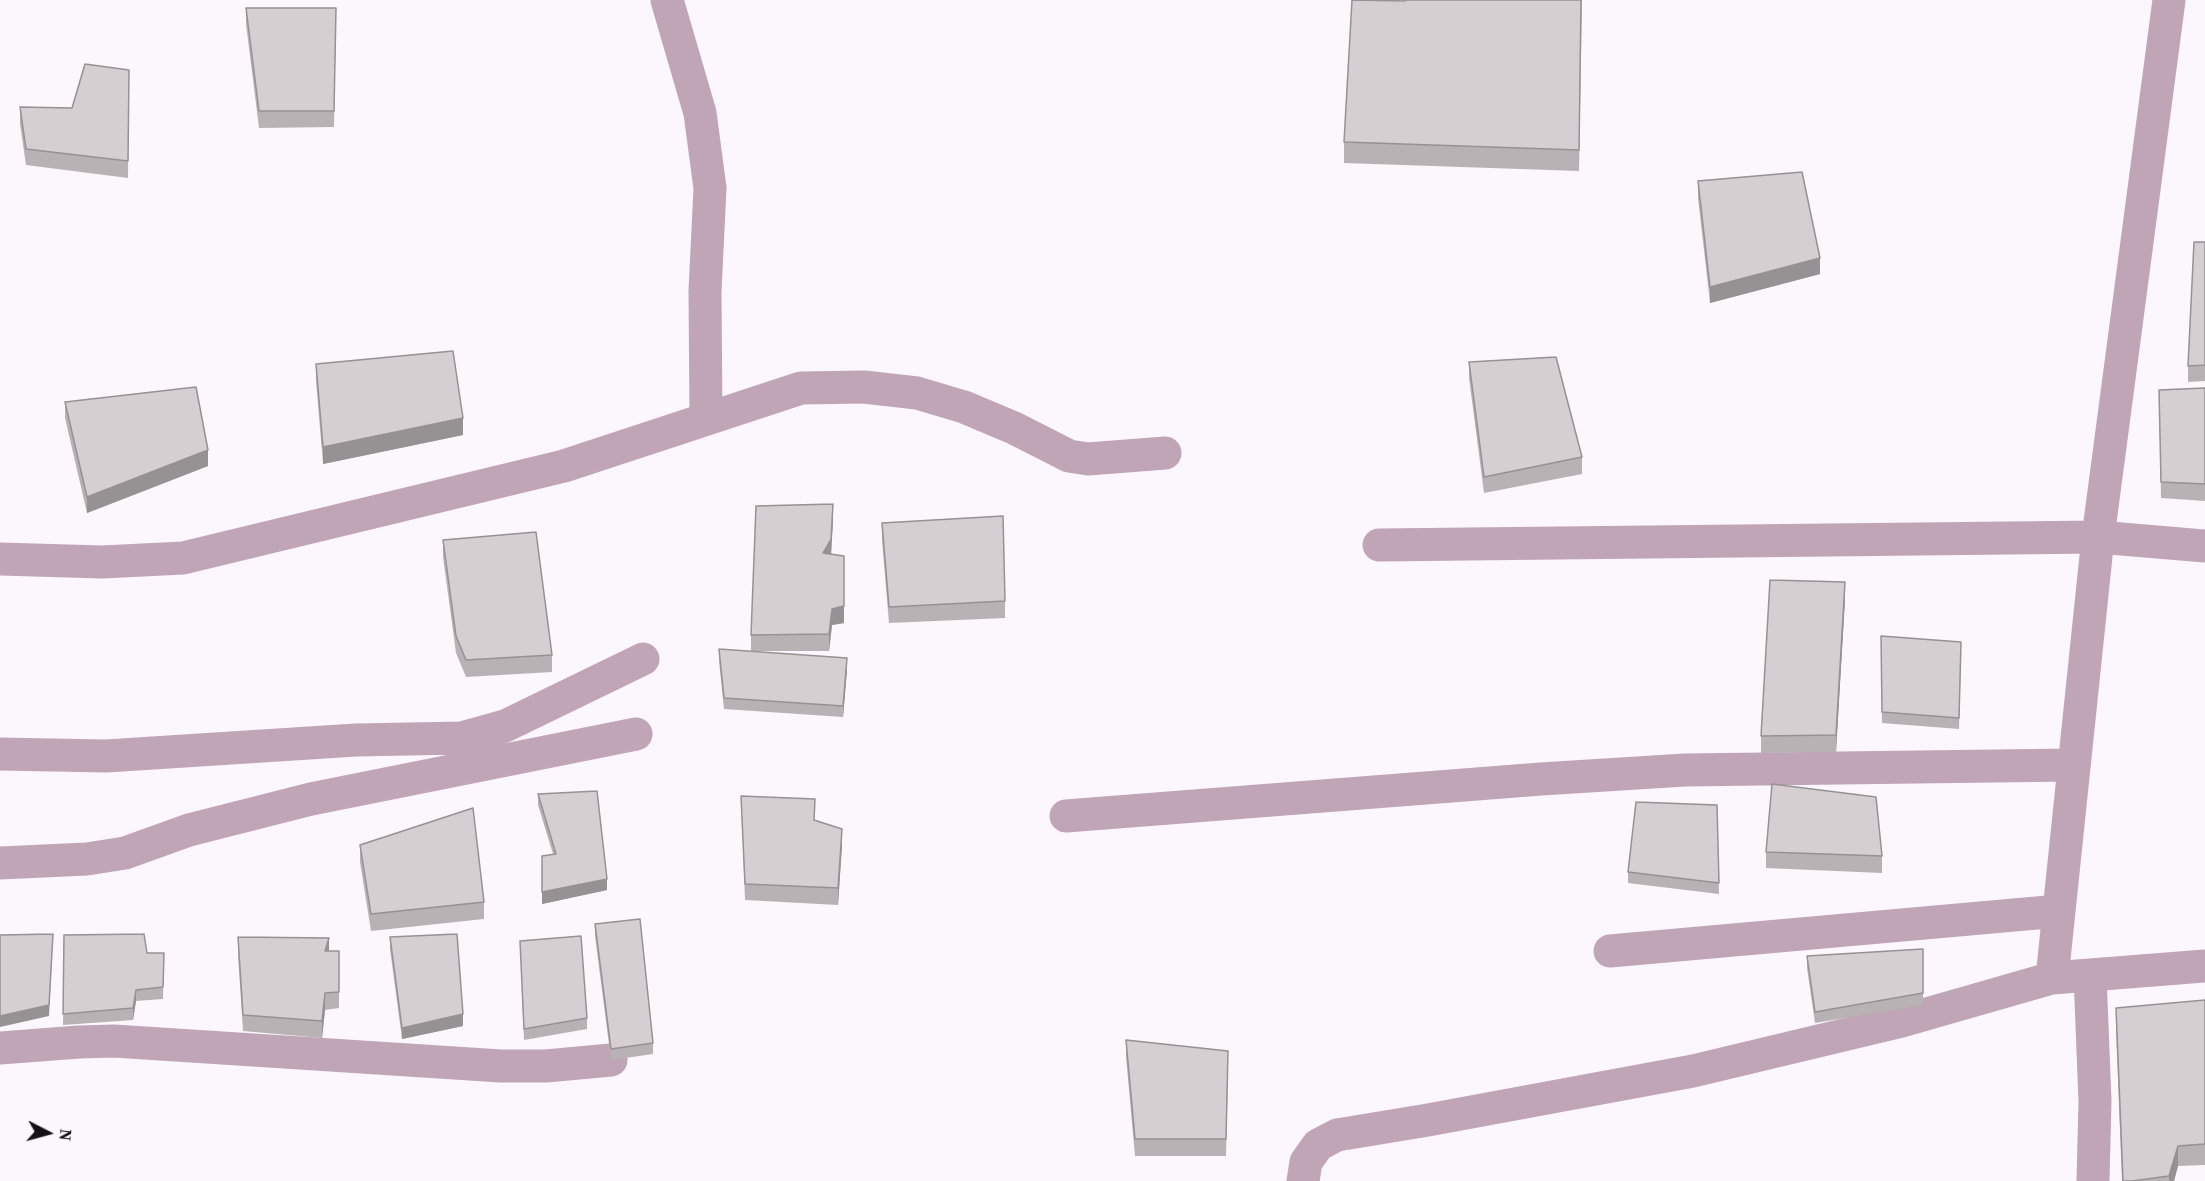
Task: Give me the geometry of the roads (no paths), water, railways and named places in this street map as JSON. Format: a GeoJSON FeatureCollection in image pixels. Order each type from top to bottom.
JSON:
{"type":"FeatureCollection","features":[{"type":"Feature","properties":{"kind":"street"},"geometry":{"type":"LineString","coordinates":[[667,0],[700,113],[710,188],[705,291],[706,419]]}},
{"type":"Feature","properties":{"kind":"street"},"geometry":{"type":"LineString","coordinates":[[2052,978],[2098,537],[2169,0]]}},
{"type":"Feature","properties":{"kind":"street"},"geometry":{"type":"LineString","coordinates":[[0,559],[102,562],[183,558],[564,466],[801,388],[864,387],[917,393],[964,407],[1014,428],[1069,456],[1088,459],[1165,453]]}},
{"type":"Feature","properties":{"kind":"street"},"geometry":{"type":"LineString","coordinates":[[1379,545],[2098,537],[2205,546]]}},
{"type":"Feature","properties":{"kind":"street"},"geometry":{"type":"LineString","coordinates":[[0,754],[106,756],[356,740],[462,738],[505,726],[643,659]]}},
{"type":"Feature","properties":{"kind":"street"},"geometry":{"type":"LineString","coordinates":[[0,863],[87,859],[125,853],[189,830],[311,799],[636,734]]}},
{"type":"Feature","properties":{"kind":"street"},"geometry":{"type":"LineString","coordinates":[[1066,816],[1541,779],[1685,771],[2073,765]]}},
{"type":"Feature","properties":{"kind":"street"},"geometry":{"type":"LineString","coordinates":[[1610,951],[2059,911]]}},
{"type":"Feature","properties":{"kind":"street"},"geometry":{"type":"LineString","coordinates":[[1303,1181],[1306,1162],[1318,1145],[1337,1135],[1693,1071],[1902,1021],[2052,978],[2205,966]]}},
{"type":"Feature","properties":{"kind":"street"},"geometry":{"type":"LineString","coordinates":[[2090,975],[2096,1101],[2092,1181]]}},
{"type":"Feature","properties":{"kind":"street"},"geometry":{"type":"LineString","coordinates":[[0,1048],[114,1041],[501,1066],[546,1066],[611,1060]]}}]}
